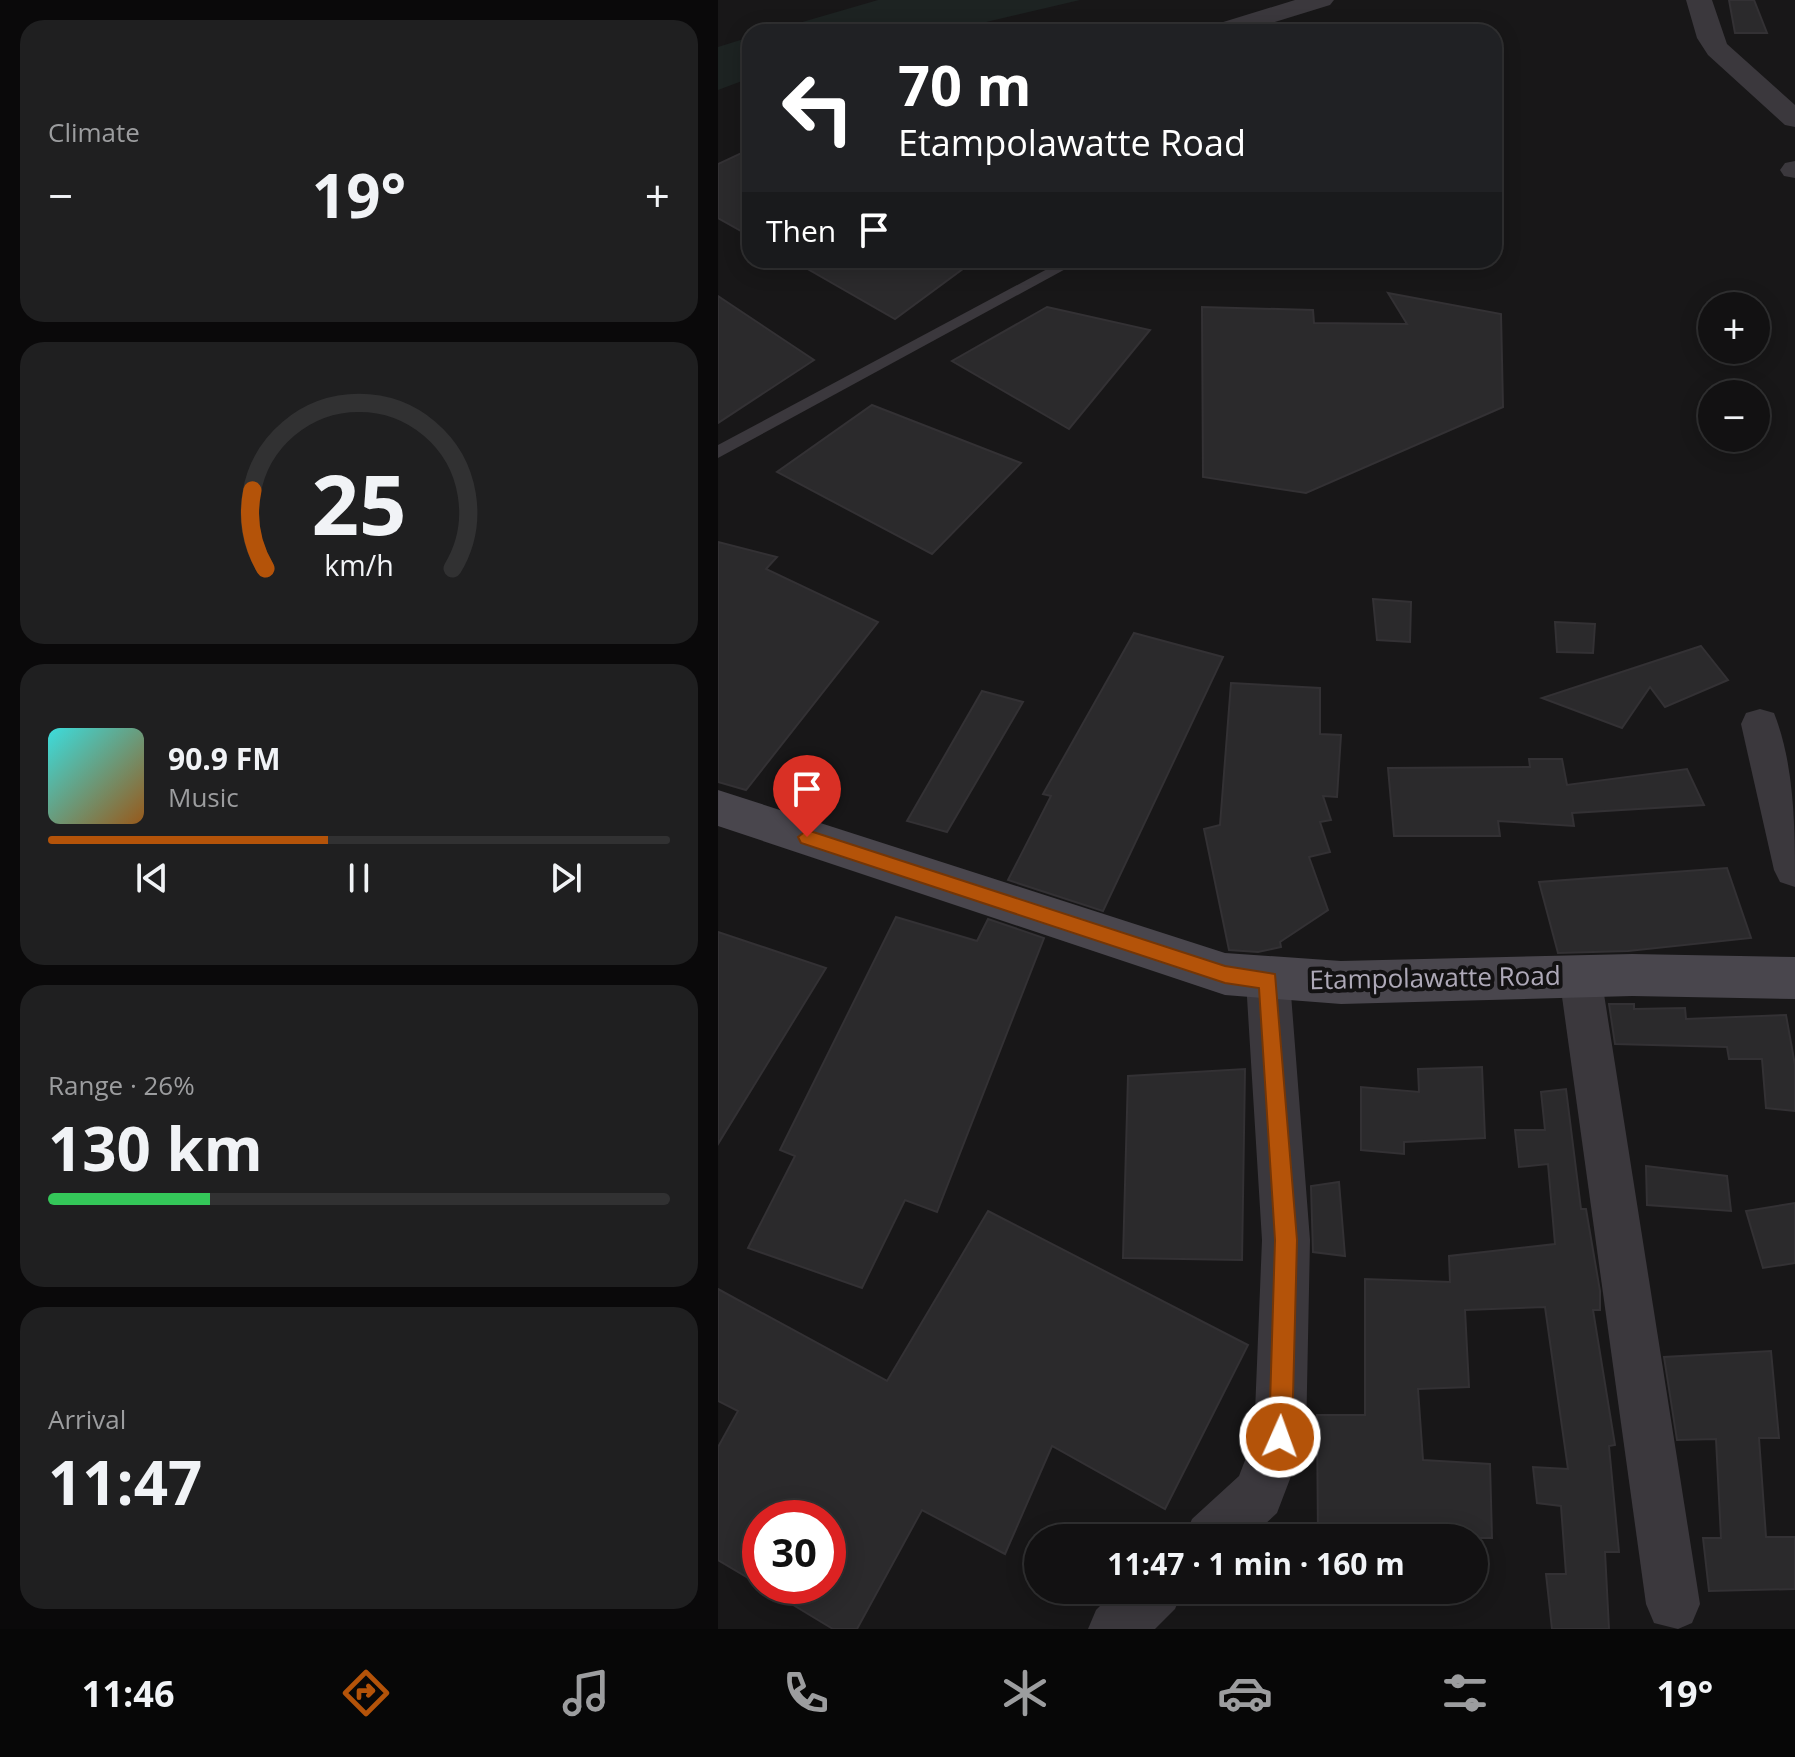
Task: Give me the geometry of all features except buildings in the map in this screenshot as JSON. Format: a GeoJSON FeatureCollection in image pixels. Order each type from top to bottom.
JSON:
{"type":"FeatureCollection","features":[{"type":"Feature","properties":{"kind":"street"},"geometry":{"type":"LineString","coordinates":[[1242,24],[1321,0]]}},
{"type":"Feature","properties":{"kind":"street"},"geometry":{"type":"LineString","coordinates":[[1699,0],[1710,38],[1717,49],[1795,119]]}},
{"type":"Feature","properties":{"kind":"street"},"geometry":{"type":"LineString","coordinates":[[1760,724],[1795,870]]}},
{"type":"Feature","properties":{"kind":"street","name":"Etampolawatte Road"},"geometry":{"type":"LineString","coordinates":[[718,808],[1225,974],[1268,981],[1403,982],[1580,975],[1795,978]]}},
{"type":"Feature","properties":{"kind":"street"},"geometry":{"type":"LineString","coordinates":[[1580,975],[1673,1604]]}},
{"type":"Feature","properties":{"kind":"street"},"geometry":{"type":"LineString","coordinates":[[1226,1524],[1258,1494],[1280,1437],[1286,1240],[1268,981]]}},
{"type":"Feature","properties":{"kind":"street"},"geometry":{"type":"LineString","coordinates":[[1115,1629],[1141,1604]]}},
{"type":"Feature","properties":{"kind":"lane"},"geometry":{"type":"LineString","coordinates":[[718,452],[1060,268]]}},
{"type":"Feature","properties":{"kind":"shaded area"},"geometry":{"type":"Polygon","coordinates":[[[878,0],[1080,0],[978,24],[796,24],[878,0]]]}},
{"type":"Feature","properties":{"kind":"shaded area"},"geometry":{"type":"Polygon","coordinates":[[[742,40],[742,81],[718,90],[718,47],[742,40]]]}},
{"type":"Feature","properties":{"kind":"route"},"geometry":{"type":"LineString","coordinates":[[807,837],[1225,974],[1268,981],[1286,1240],[1280,1437]]}}]}
